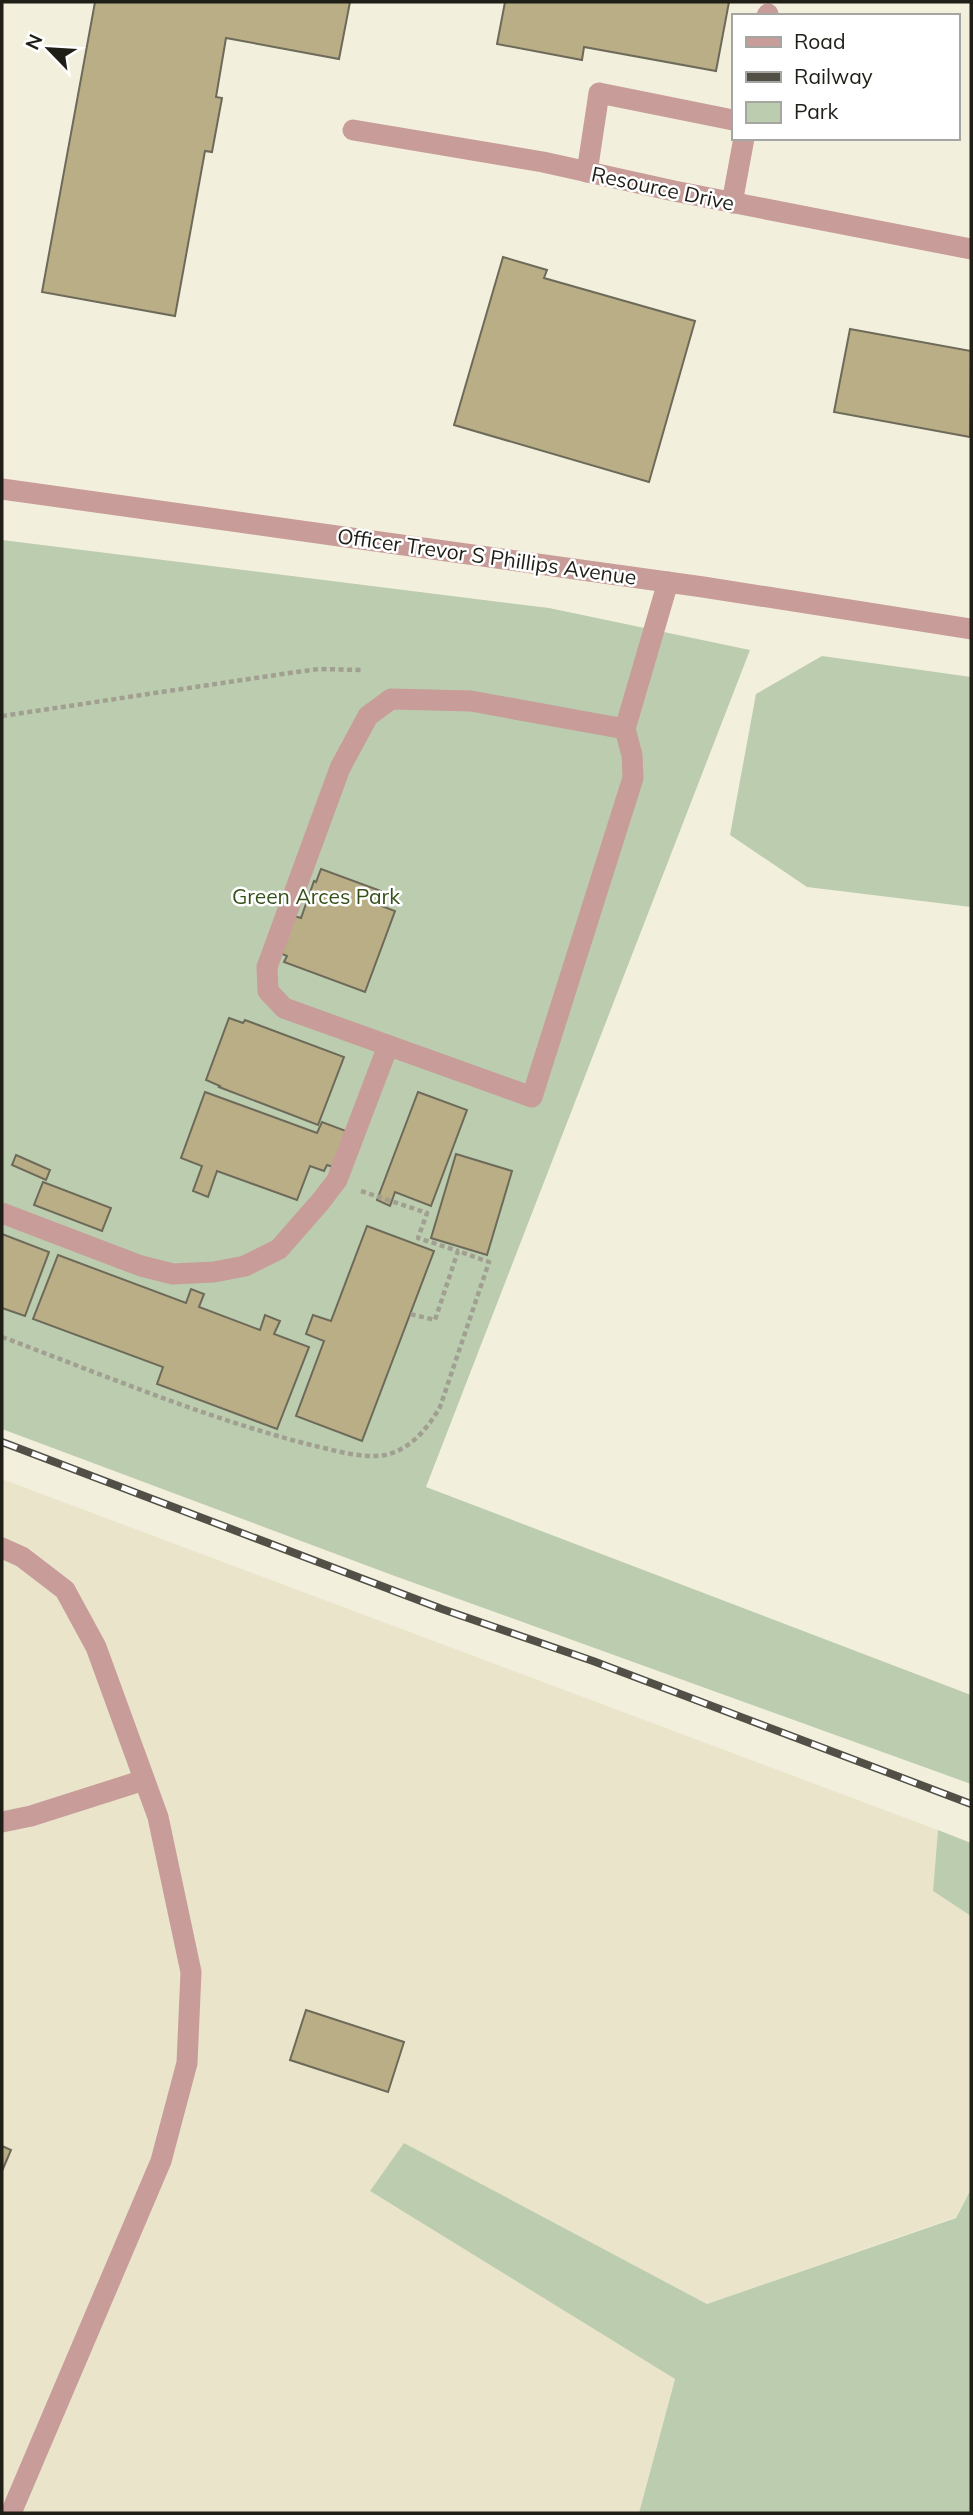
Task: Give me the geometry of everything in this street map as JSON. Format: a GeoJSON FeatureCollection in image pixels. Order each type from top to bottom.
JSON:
{"type":"FeatureCollection","features":[{"type":"Feature","properties":{"kind":"street"},"geometry":{"type":"LineString","coordinates":[[587,172],[599,93],[732,120]]}},
{"type":"Feature","properties":{"kind":"street","name":"Resource Drive"},"geometry":{"type":"LineString","coordinates":[[353,130],[543,162],[732,203],[971,249]]}},
{"type":"Feature","properties":{"kind":"street"},"geometry":{"type":"LineString","coordinates":[[732,203],[744,140]]}},
{"type":"Feature","properties":{"kind":"street","name":"Officer Trevor S Phillips Avenue"},"geometry":{"type":"LineString","coordinates":[[2,489],[668,582],[971,629]]}},
{"type":"Feature","properties":{"kind":"street"},"geometry":{"type":"LineString","coordinates":[[625,729],[471,701],[391,699],[368,716],[340,768],[267,967],[268,990],[284,1009],[532,1097],[633,778],[632,755],[625,729],[668,582]]}},
{"type":"Feature","properties":{"kind":"street"},"geometry":{"type":"LineString","coordinates":[[2,1213],[141,1266],[173,1274],[214,1272],[245,1266],[278,1249],[337,1180],[387,1046]]}},
{"type":"Feature","properties":{"kind":"street"},"geometry":{"type":"LineString","coordinates":[[2,1548],[22,1557],[65,1590],[96,1647],[158,1817],[191,1972],[187,2063],[161,2161],[11,2513]]}},
{"type":"Feature","properties":{"kind":"street"},"geometry":{"type":"LineString","coordinates":[[2,1822],[31,1816],[144,1780]]}},
{"type":"Feature","properties":{"kind":"path"},"geometry":{"type":"LineString","coordinates":[[2,716],[319,669],[362,670]]}},
{"type":"Feature","properties":{"kind":"path"},"geometry":{"type":"LineString","coordinates":[[2,1337],[238,1424],[337,1451],[370,1456],[386,1455],[404,1447],[431,1423],[440,1408],[489,1262],[458,1251],[435,1320],[410,1314]]}},
{"type":"Feature","properties":{"kind":"shaded area"},"geometry":{"type":"Polygon","coordinates":[[[2,1479],[938,1830],[933,1891],[971,1916],[971,2189],[956,2217],[707,2304],[405,2144],[370,2191],[675,2379],[639,2513],[2,2513],[2,1479]]]}},
{"type":"Feature","properties":{"kind":"green space","name":"Green Arces Park"},"geometry":{"type":"Polygon","coordinates":[[[2,540],[549,608],[750,650],[426,1487],[971,1695],[971,1784],[392,1575],[2,1429],[2,540]]]}},
{"type":"Feature","properties":{"kind":"green space"},"geometry":{"type":"Polygon","coordinates":[[[822,656],[971,677],[971,907],[807,887],[730,835],[756,694],[822,656]]]}},
{"type":"Feature","properties":{"kind":"green space"},"geometry":{"type":"Polygon","coordinates":[[[938,1830],[971,1843],[971,1916],[933,1891],[938,1830]]]}},
{"type":"Feature","properties":{"kind":"green space"},"geometry":{"type":"Polygon","coordinates":[[[404,2143],[707,2304],[956,2218],[971,2189],[971,2513],[639,2513],[675,2379],[370,2191],[404,2143]]]}},
{"type":"Feature","properties":{"kind":"building"},"geometry":{"type":"Polygon","coordinates":[[[95,2],[350,2],[339,59],[226,38],[216,97],[222,98],[212,152],[205,151],[175,316],[42,292],[95,2]]]}},
{"type":"Feature","properties":{"kind":"building"},"geometry":{"type":"Polygon","coordinates":[[[505,2],[729,2],[716,71],[584,47],[582,60],[497,44],[505,2]]]}},
{"type":"Feature","properties":{"kind":"building"},"geometry":{"type":"Polygon","coordinates":[[[503,257],[547,270],[544,278],[695,321],[649,482],[454,425],[503,257]]]}},
{"type":"Feature","properties":{"kind":"building"},"geometry":{"type":"Polygon","coordinates":[[[850,329],[971,351],[970,437],[834,412],[850,329]]]}},
{"type":"Feature","properties":{"kind":"building"},"geometry":{"type":"Polygon","coordinates":[[[321,869],[381,891],[376,904],[395,911],[365,992],[284,962],[287,956],[280,953],[294,916],[301,918],[321,869]]]}},
{"type":"Feature","properties":{"kind":"building"},"geometry":{"type":"Polygon","coordinates":[[[229,1018],[243,1023],[245,1020],[344,1057],[318,1125],[206,1080],[229,1018]]]}},
{"type":"Feature","properties":{"kind":"building"},"geometry":{"type":"Polygon","coordinates":[[[205,1092],[317,1133],[322,1122],[346,1131],[333,1167],[327,1165],[324,1171],[310,1166],[297,1200],[217,1171],[208,1197],[193,1191],[202,1166],[181,1158],[205,1092]]]}},
{"type":"Feature","properties":{"kind":"building"},"geometry":{"type":"Polygon","coordinates":[[[418,1092],[467,1110],[431,1206],[395,1192],[390,1206],[377,1200],[418,1092]]]}},
{"type":"Feature","properties":{"kind":"building"},"geometry":{"type":"Polygon","coordinates":[[[456,1154],[512,1171],[487,1255],[431,1238],[456,1154]]]}},
{"type":"Feature","properties":{"kind":"building"},"geometry":{"type":"Polygon","coordinates":[[[16,1155],[50,1170],[46,1180],[12,1165],[16,1155]]]}},
{"type":"Feature","properties":{"kind":"building"},"geometry":{"type":"Polygon","coordinates":[[[43,1182],[111,1208],[102,1231],[34,1205],[43,1182]]]}},
{"type":"Feature","properties":{"kind":"building"},"geometry":{"type":"Polygon","coordinates":[[[367,1226],[434,1251],[362,1441],[296,1416],[324,1341],[306,1334],[313,1315],[331,1321],[367,1226]]]}},
{"type":"Feature","properties":{"kind":"building"},"geometry":{"type":"Polygon","coordinates":[[[2,1234],[49,1252],[25,1316],[2,1308],[2,1234]]]}},
{"type":"Feature","properties":{"kind":"building"},"geometry":{"type":"Polygon","coordinates":[[[58,1255],[186,1303],[191,1289],[204,1294],[199,1307],[260,1330],[265,1315],[280,1321],[274,1334],[309,1347],[277,1429],[157,1384],[163,1367],[33,1319],[58,1255]]]}},
{"type":"Feature","properties":{"kind":"building"},"geometry":{"type":"Polygon","coordinates":[[[306,2010],[404,2042],[388,2092],[290,2060],[306,2010]]]}},
{"type":"Feature","properties":{"kind":"building"},"geometry":{"type":"Polygon","coordinates":[[[2,2146],[11,2150],[2,2171],[2,2146]]]}},
{"type":"Feature","properties":{"kind":"railway"},"geometry":{"type":"LineString","coordinates":[[2,1442],[442,1609],[593,1661],[971,1804]]}}]}
